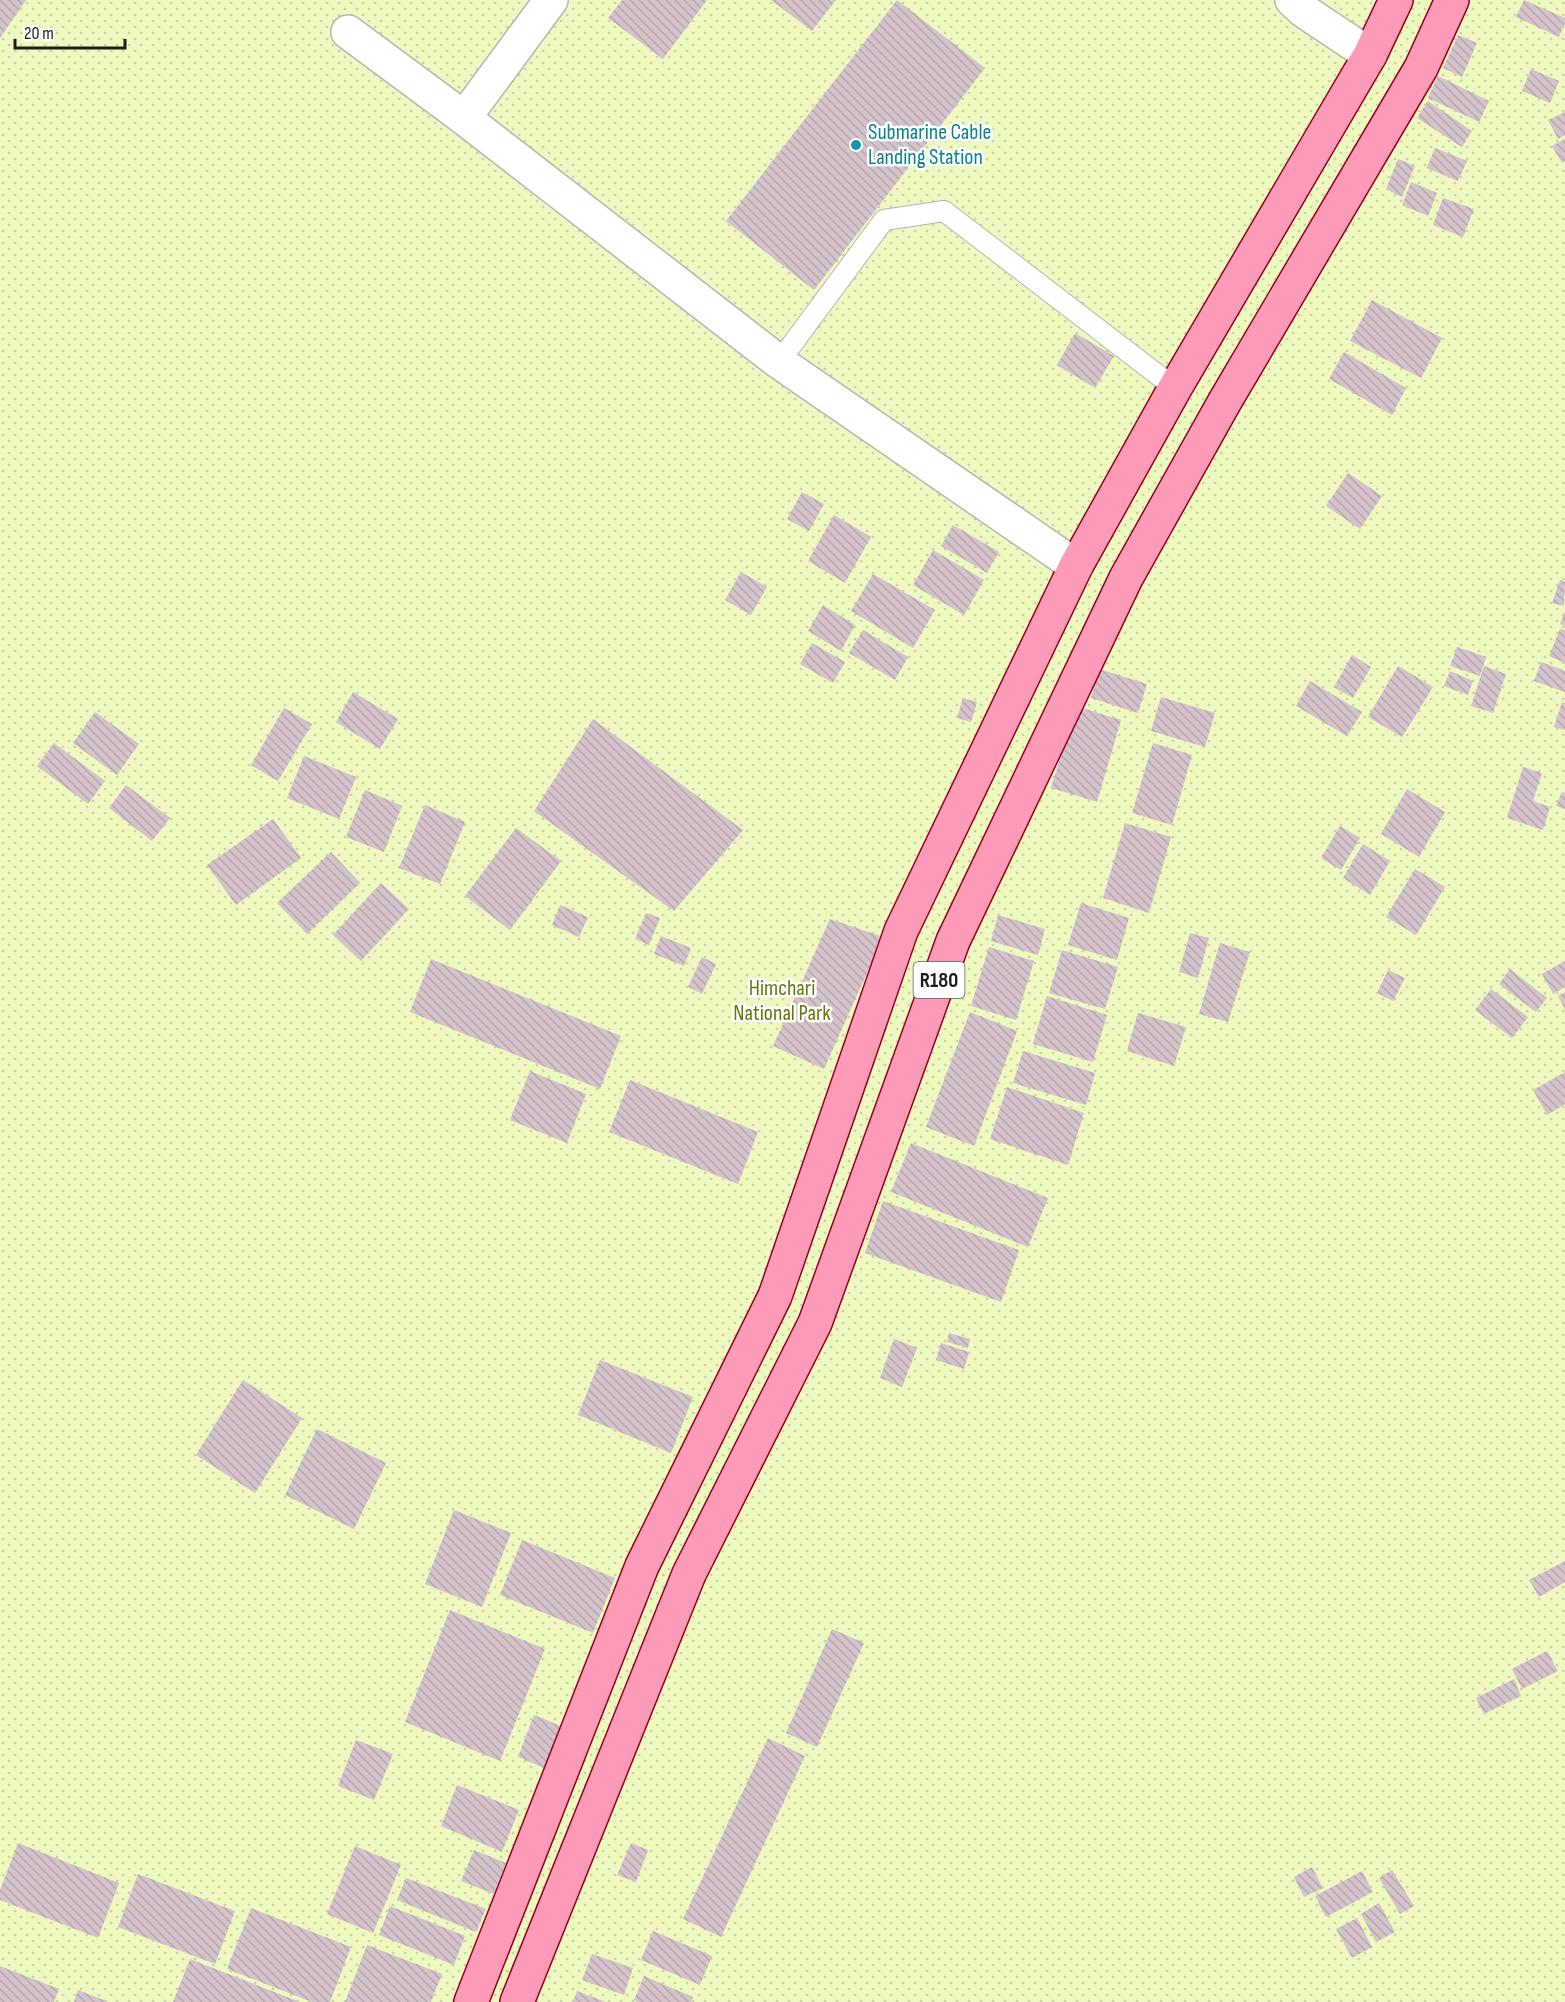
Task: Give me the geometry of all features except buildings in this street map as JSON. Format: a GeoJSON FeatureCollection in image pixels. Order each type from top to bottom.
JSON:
{"type":"FeatureCollection","features":[{"type":"Feature","properties":{"kind":"main road","name":"R180"},"geometry":{"type":"LineString","coordinates":[[471,2002],[642,1566],[775,1296],[901,931],[1076,566],[1175,388],[1370,55],[1396,0]]}},
{"type":"Feature","properties":{"kind":"main road","name":"R180"},"geometry":{"type":"LineString","coordinates":[[517,2002],[689,1574],[815,1323],[953,941],[1126,578],[1231,391],[1421,68],[1452,0]]}},
{"type":"Feature","properties":{"kind":"street"},"geometry":{"type":"LineString","coordinates":[[464,118],[551,0]]}},
{"type":"Feature","properties":{"kind":"street"},"geometry":{"type":"LineString","coordinates":[[1293,0],[1304,11],[1370,55]]}},
{"type":"Feature","properties":{"kind":"street"},"geometry":{"type":"LineString","coordinates":[[348,32],[464,118],[779,362],[1076,566]]}},
{"type":"Feature","properties":{"kind":"lane"},"geometry":{"type":"LineString","coordinates":[[779,362],[884,220],[944,211],[1175,388]]}},
{"type":"Feature","properties":{"kind":"green space","name":"Himchari National Park"},"geometry":{"type":"Polygon","coordinates":[[[0,0],[1565,0],[1565,2002],[0,2002],[0,0]]]}},
{"type":"Feature","properties":{"kind":"place","name":"Submarine Cable Landing Station"},"geometry":{"type":"Point","coordinates":[856,145]}}]}
